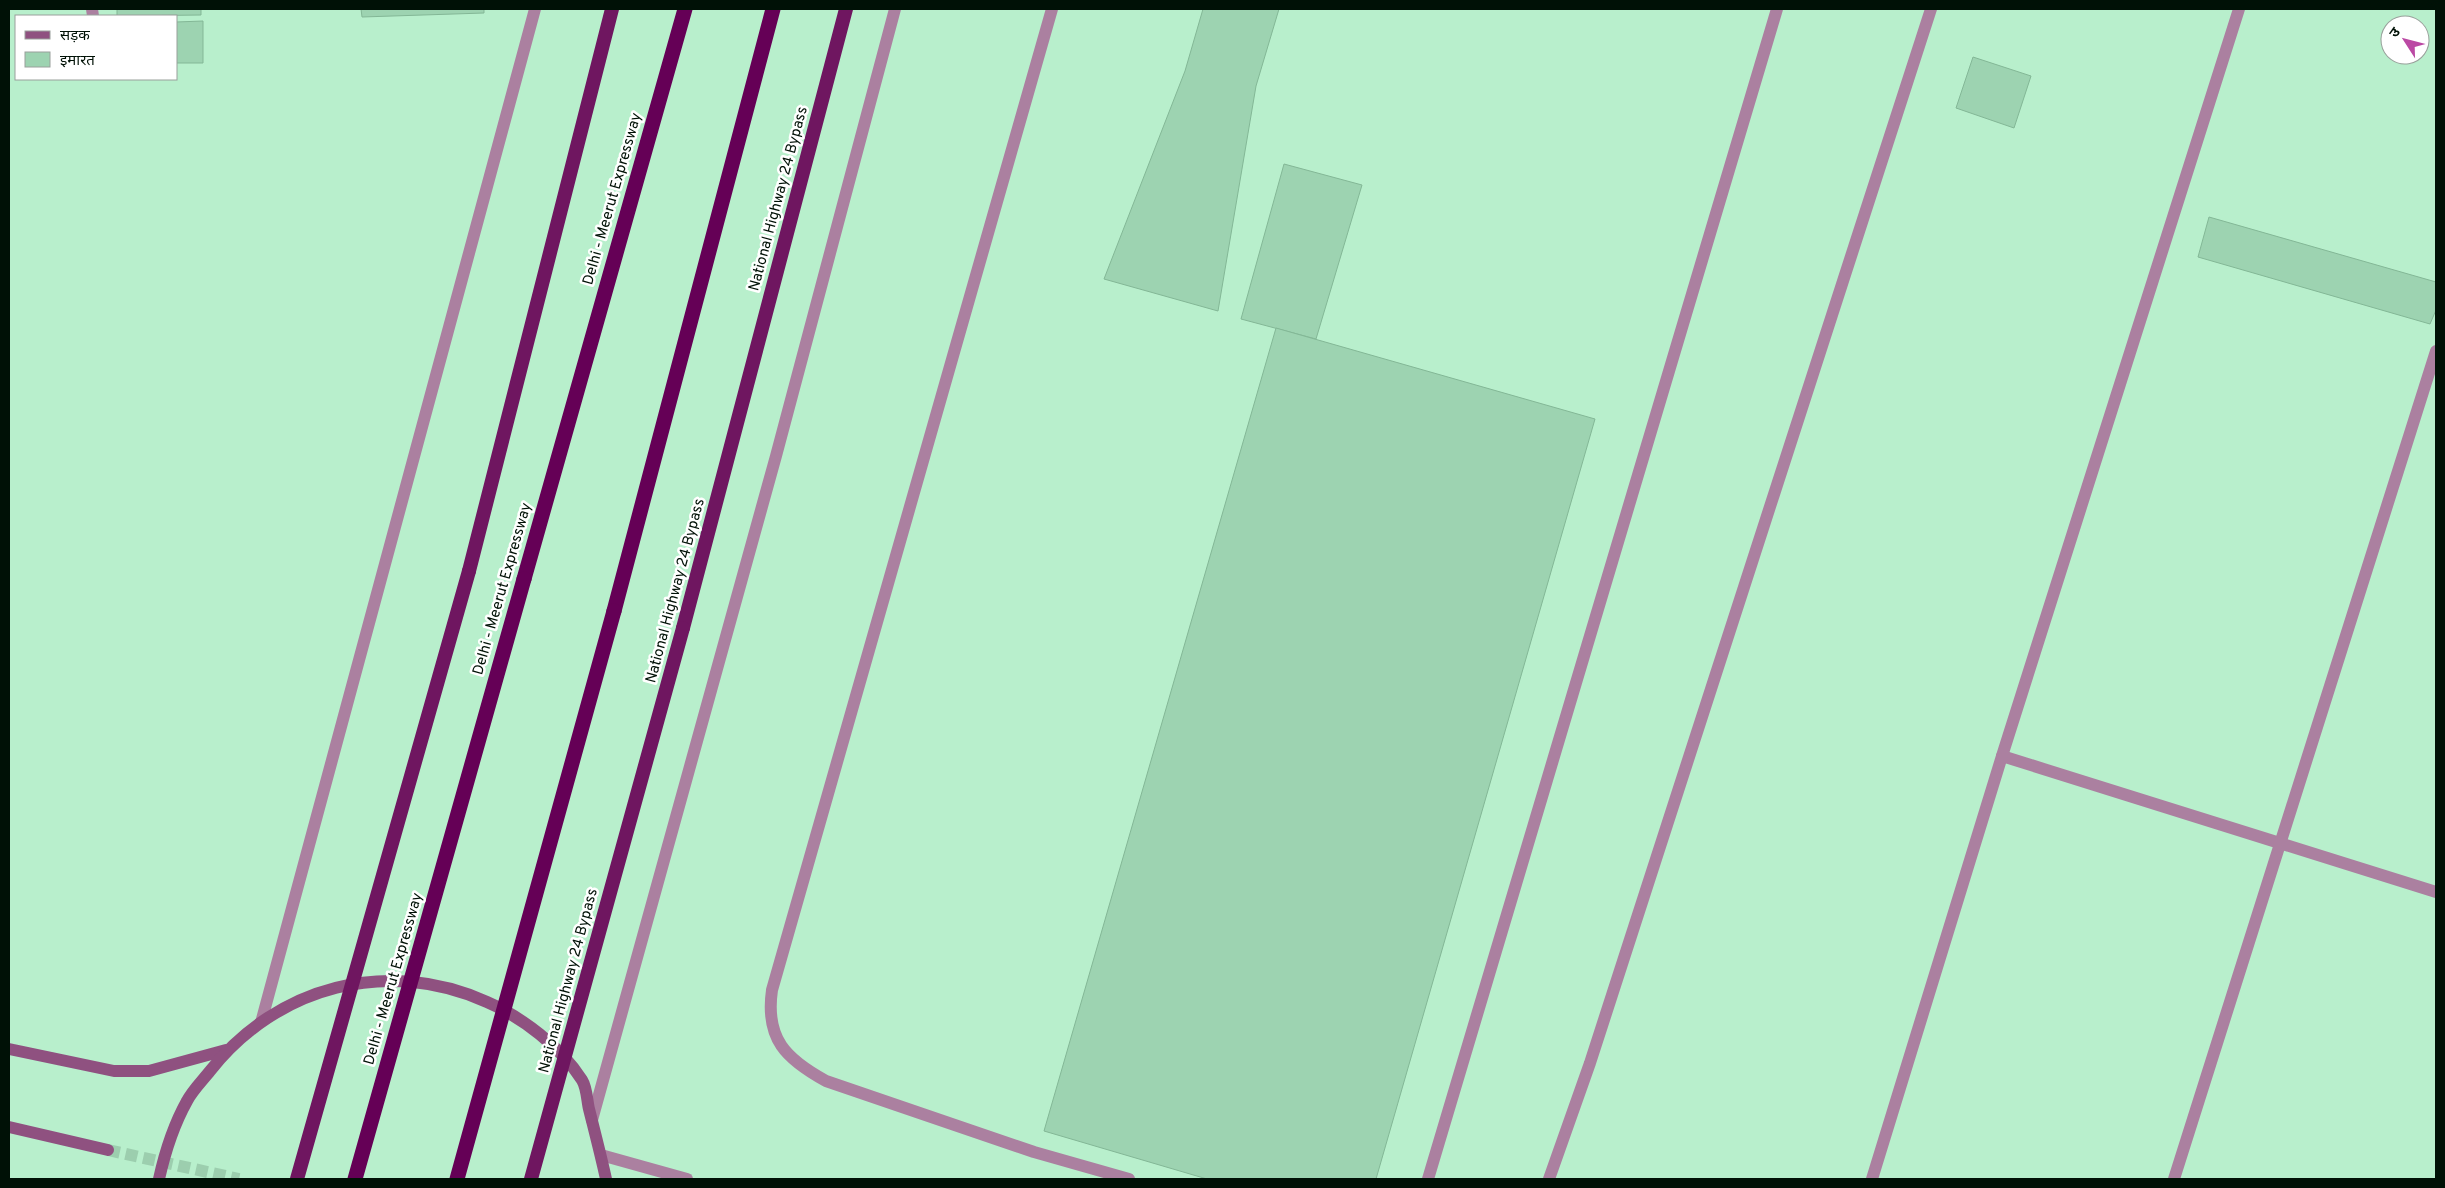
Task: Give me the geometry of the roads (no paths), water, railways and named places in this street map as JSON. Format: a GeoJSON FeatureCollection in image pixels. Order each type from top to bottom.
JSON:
{"type":"FeatureCollection","features":[{"type":"Feature","properties":{"kind":"highway"},"geometry":{"type":"LineString","coordinates":[[297,1179],[470,571],[612,9]]}},
{"type":"Feature","properties":{"kind":"highway","name":"Delhi - Meerut Expressway"},"geometry":{"type":"LineString","coordinates":[[355,1179],[685,9]]}},
{"type":"Feature","properties":{"kind":"highway"},"geometry":{"type":"LineString","coordinates":[[457,1179],[614,611],[773,9]]}},
{"type":"Feature","properties":{"kind":"highway","name":"National Highway 24 Bypass"},"geometry":{"type":"LineString","coordinates":[[531,1179],[684,628],[846,9]]}},
{"type":"Feature","properties":{"kind":"main road"},"geometry":{"type":"LineString","coordinates":[[159,1179],[166,1148],[187,1100],[226,1050],[262,1020],[309,996],[359,982],[410,980],[461,990],[508,1011],[549,1042],[583,1081],[606,1179]]}},
{"type":"Feature","properties":{"kind":"main road"},"geometry":{"type":"LineString","coordinates":[[9,1049],[84,1067],[114,1071],[149,1071],[226,1050]]}},
{"type":"Feature","properties":{"kind":"main road"},"geometry":{"type":"LineString","coordinates":[[9,1127],[108,1150]]}},
{"type":"Feature","properties":{"kind":"street"},"geometry":{"type":"LineString","coordinates":[[262,1020],[535,9]]}},
{"type":"Feature","properties":{"kind":"street"},"geometry":{"type":"LineString","coordinates":[[592,1120],[776,456],[894,9]]}},
{"type":"Feature","properties":{"kind":"street"},"geometry":{"type":"LineString","coordinates":[[1052,9],[772,990],[769,1010],[774,1033],[786,1053],[804,1069],[826,1081],[1034,1152],[1129,1179]]}},
{"type":"Feature","properties":{"kind":"street"},"geometry":{"type":"LineString","coordinates":[[1428,1179],[1777,9]]}},
{"type":"Feature","properties":{"kind":"street"},"geometry":{"type":"LineString","coordinates":[[1550,1179],[1593,1054],[1930,9]]}},
{"type":"Feature","properties":{"kind":"street"},"geometry":{"type":"LineString","coordinates":[[1872,1179],[2002,756],[2239,9]]}},
{"type":"Feature","properties":{"kind":"street"},"geometry":{"type":"LineString","coordinates":[[2174,1179],[2436,351]]}},
{"type":"Feature","properties":{"kind":"street"},"geometry":{"type":"LineString","coordinates":[[2002,756],[2436,892]]}},
{"type":"Feature","properties":{"kind":"street"},"geometry":{"type":"LineString","coordinates":[[601,1155],[687,1179]]}},
{"type":"Feature","properties":{"kind":"tunnel"},"geometry":{"type":"LineString","coordinates":[[108,1150],[239,1179]]}}]}
